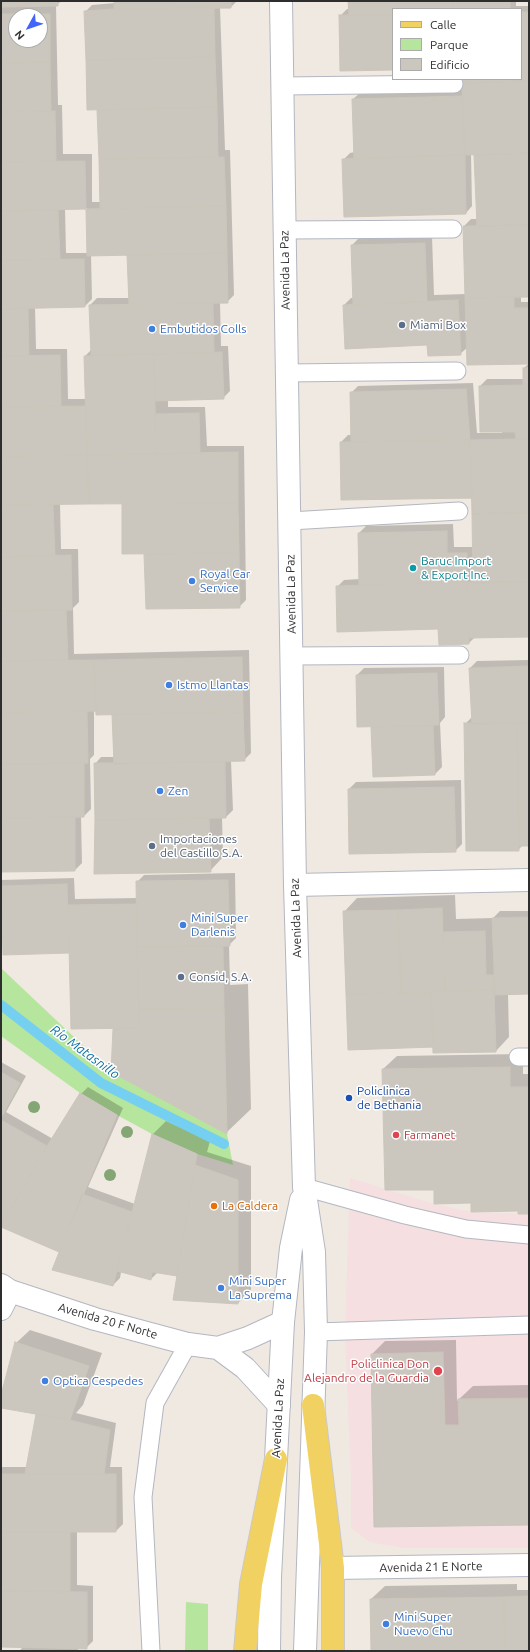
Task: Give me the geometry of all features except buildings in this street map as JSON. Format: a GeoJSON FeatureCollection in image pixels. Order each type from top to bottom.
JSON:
{"type":"FeatureCollection","features":[{"type":"Feature","properties":{"kind":"main road","name":"Avenida La Paz"},"geometry":{"type":"LineString","coordinates":[[281,1],[295,885],[304,1187],[314,1252],[316,1332],[304,1651]]}},
{"type":"Feature","properties":{"kind":"main road"},"geometry":{"type":"LineString","coordinates":[[295,885],[529,880]]}},
{"type":"Feature","properties":{"kind":"main road","name":"Avenida La Paz"},"geometry":{"type":"LineString","coordinates":[[269,1651],[270,1577],[284,1322],[291,1248],[304,1187]]}},
{"type":"Feature","properties":{"kind":"main road","name":"Avenida 20 F Norte"},"geometry":{"type":"LineString","coordinates":[[4,1295],[188,1344],[218,1348],[248,1338],[284,1322]]}},
{"type":"Feature","properties":{"kind":"main road","name":"Avenida 20 F Norte"},"geometry":{"type":"LineString","coordinates":[[218,1348],[245,1368],[279,1405]]}},
{"type":"Feature","properties":{"kind":"main road"},"geometry":{"type":"LineString","coordinates":[[313,1405],[333,1568],[333,1651]]}},
{"type":"Feature","properties":{"kind":"main road"},"geometry":{"type":"LineString","coordinates":[[245,1651],[251,1584],[276,1459]]}},
{"type":"Feature","properties":{"kind":"main road","name":"Avenida 21 E Norte"},"geometry":{"type":"LineString","coordinates":[[333,1568],[529,1566]]}},
{"type":"Feature","properties":{"kind":"lane"},"geometry":{"type":"LineString","coordinates":[[283,86],[454,84]]}},
{"type":"Feature","properties":{"kind":"lane"},"geometry":{"type":"LineString","coordinates":[[285,230],[453,229]]}},
{"type":"Feature","properties":{"kind":"lane"},"geometry":{"type":"LineString","coordinates":[[287,373],[458,371]]}},
{"type":"Feature","properties":{"kind":"lane"},"geometry":{"type":"LineString","coordinates":[[290,521],[460,511]]}},
{"type":"Feature","properties":{"kind":"lane"},"geometry":{"type":"LineString","coordinates":[[292,656],[460,655]]}},
{"type":"Feature","properties":{"kind":"lane"},"geometry":{"type":"LineString","coordinates":[[304,1187],[405,1215],[466,1229],[529,1235]]}},
{"type":"Feature","properties":{"kind":"lane"},"geometry":{"type":"LineString","coordinates":[[316,1332],[529,1325]]}},
{"type":"Feature","properties":{"kind":"lane"},"geometry":{"type":"LineString","coordinates":[[151,1651],[143,1497],[155,1403],[188,1344]]}},
{"type":"Feature","properties":{"kind":"shaded area","name":"Policlinica Don Alejandro de la Guardia"},"geometry":{"type":"Polygon","coordinates":[[[350,1178],[434,1204],[471,1212],[529,1214],[529,1548],[403,1548],[370,1542],[351,1528],[351,1481],[345,1332],[350,1178]]]}},
{"type":"Feature","properties":{"kind":"green space"},"geometry":{"type":"Polygon","coordinates":[[[1,968],[111,1072],[227,1134],[233,1165],[197,1154],[152,1134],[117,1115],[80,1093],[1,1036],[1,968]]]}},
{"type":"Feature","properties":{"kind":"green space"},"geometry":{"type":"Polygon","coordinates":[[[186,1602],[208,1604],[208,1651],[185,1651],[186,1602]]]}},
{"type":"Feature","properties":{"kind":"waterway","name":"Río Matasnillo"},"geometry":{"type":"LineString","coordinates":[[1,1005],[101,1083],[224,1144]]}},
{"type":"Feature","properties":{"kind":"place","name":"Miami Box"},"geometry":{"type":"Point","coordinates":[402,325]}},
{"type":"Feature","properties":{"kind":"place","name":"Embutidos Colls"},"geometry":{"type":"Point","coordinates":[152,329]}},
{"type":"Feature","properties":{"kind":"place","name":"Baruc Import & Export Inc."},"geometry":{"type":"Point","coordinates":[413,568]}},
{"type":"Feature","properties":{"kind":"place","name":"Royal Car Service"},"geometry":{"type":"Point","coordinates":[192,581]}},
{"type":"Feature","properties":{"kind":"place","name":"Istmo Llantas"},"geometry":{"type":"Point","coordinates":[169,685]}},
{"type":"Feature","properties":{"kind":"place","name":"Zen"},"geometry":{"type":"Point","coordinates":[160,791]}},
{"type":"Feature","properties":{"kind":"place","name":"Importaciones del Castillo S.A."},"geometry":{"type":"Point","coordinates":[152,846]}},
{"type":"Feature","properties":{"kind":"place","name":"Mini Super Darlenis"},"geometry":{"type":"Point","coordinates":[183,925]}},
{"type":"Feature","properties":{"kind":"place","name":"Consid, S.A."},"geometry":{"type":"Point","coordinates":[181,977]}},
{"type":"Feature","properties":{"kind":"place","name":"Policlinica de Bethania"},"geometry":{"type":"Point","coordinates":[349,1098]}},
{"type":"Feature","properties":{"kind":"place","name":"Farmanet"},"geometry":{"type":"Point","coordinates":[396,1135]}},
{"type":"Feature","properties":{"kind":"place","name":"La Caldera"},"geometry":{"type":"Point","coordinates":[214,1206]}},
{"type":"Feature","properties":{"kind":"place","name":"Mini Super La Suprema"},"geometry":{"type":"Point","coordinates":[221,1288]}},
{"type":"Feature","properties":{"kind":"place","name":"Policlinica Don Alejandro de la Guardia"},"geometry":{"type":"Point","coordinates":[438,1371]}},
{"type":"Feature","properties":{"kind":"place","name":"Optica Cespedes"},"geometry":{"type":"Point","coordinates":[45,1381]}},
{"type":"Feature","properties":{"kind":"place","name":"Mini Super Nuevo Chu"},"geometry":{"type":"Point","coordinates":[386,1624]}}]}
